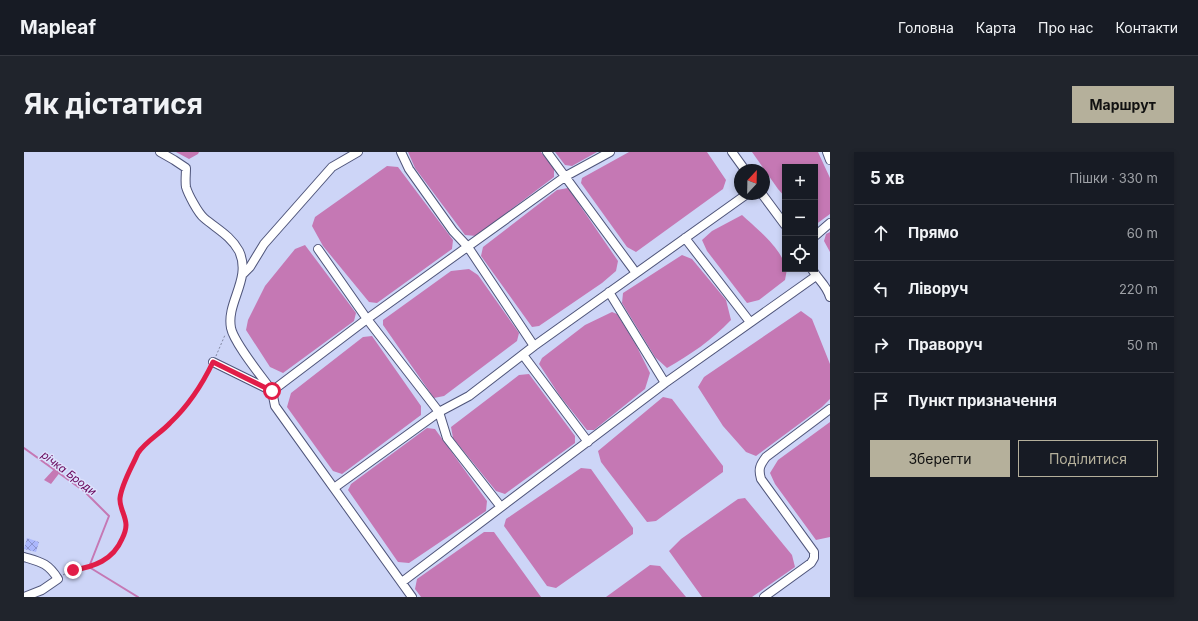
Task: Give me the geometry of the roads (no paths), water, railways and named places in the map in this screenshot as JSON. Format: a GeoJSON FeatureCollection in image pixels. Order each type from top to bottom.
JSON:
{"type":"FeatureCollection","features":[{"type":"Feature","properties":{"kind":"street"},"geometry":{"type":"LineString","coordinates":[[160,152],[186,168],[186,188],[198,210],[204,218],[235,244],[241,258],[243,274],[231,315],[231,328],[237,341],[272,391],[275,406],[412,597]]}},
{"type":"Feature","properties":{"kind":"street"},"geometry":{"type":"LineString","coordinates":[[243,274],[250,267],[264,244],[332,167],[358,152]]}},
{"type":"Feature","properties":{"kind":"street"},"geometry":{"type":"LineString","coordinates":[[401,152],[409,169],[453,231],[468,247],[534,346]]}},
{"type":"Feature","properties":{"kind":"street"},"geometry":{"type":"LineString","coordinates":[[547,152],[636,273]]}},
{"type":"Feature","properties":{"kind":"street"},"geometry":{"type":"LineString","coordinates":[[272,391],[367,319],[566,176],[610,152]]}},
{"type":"Feature","properties":{"kind":"street"},"geometry":{"type":"LineString","coordinates":[[732,152],[740,164]]}},
{"type":"Feature","properties":{"kind":"street"},"geometry":{"type":"LineString","coordinates":[[826,152],[830,160]]}},
{"type":"Feature","properties":{"kind":"street"},"geometry":{"type":"LineString","coordinates":[[334,488],[439,412],[469,396],[534,346],[739,200]]}},
{"type":"Feature","properties":{"kind":"street"},"geometry":{"type":"LineString","coordinates":[[766,200],[782,221]]}},
{"type":"Feature","properties":{"kind":"street"},"geometry":{"type":"LineString","coordinates":[[818,233],[830,223]]}},
{"type":"Feature","properties":{"kind":"street"},"geometry":{"type":"LineString","coordinates":[[685,238],[750,322]]}},
{"type":"Feature","properties":{"kind":"street"},"geometry":{"type":"LineString","coordinates":[[318,249],[367,319],[439,412],[447,438],[501,507]]}},
{"type":"Feature","properties":{"kind":"street"},"geometry":{"type":"LineString","coordinates":[[402,582],[665,383],[750,322],[814,272],[827,288],[830,296]]}},
{"type":"Feature","properties":{"kind":"street"},"geometry":{"type":"LineString","coordinates":[[609,292],[665,383]]}},
{"type":"Feature","properties":{"kind":"street"},"geometry":{"type":"LineString","coordinates":[[523,355],[588,442]]}},
{"type":"Feature","properties":{"kind":"street"},"geometry":{"type":"LineString","coordinates":[[213,362],[272,391]]}},
{"type":"Feature","properties":{"kind":"street"},"geometry":{"type":"LineString","coordinates":[[764,597],[810,563],[814,558],[814,552],[761,479],[759,471],[760,464],[766,456],[830,409]]}},
{"type":"Feature","properties":{"kind":"street"},"geometry":{"type":"LineString","coordinates":[[24,557],[51,568],[58,579],[42,590],[24,597]]}},
{"type":"Feature","properties":{"kind":"waterway","name":"річка Броди"},"geometry":{"type":"LineString","coordinates":[[24,448],[84,491],[109,516],[89,567],[138,597]]}}]}
